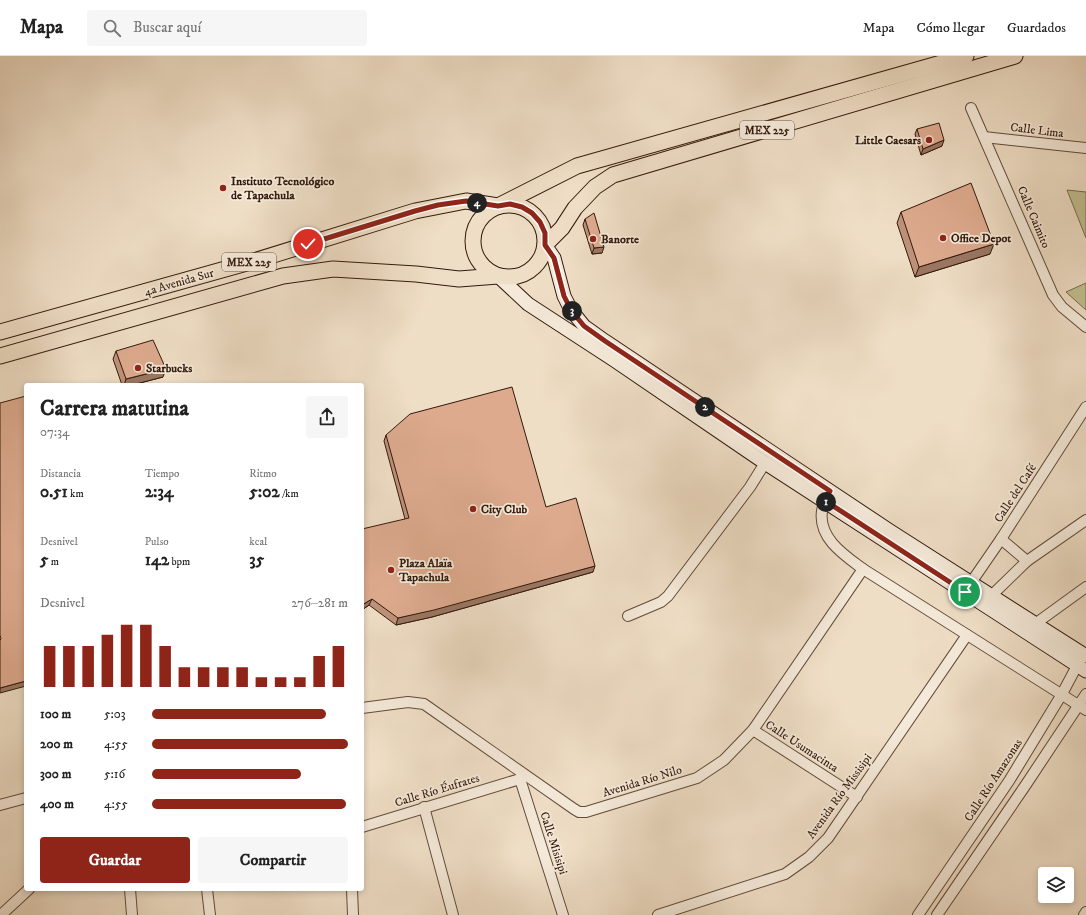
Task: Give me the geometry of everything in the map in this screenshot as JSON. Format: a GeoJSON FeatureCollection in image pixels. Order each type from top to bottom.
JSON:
{"type":"FeatureCollection","features":[{"type":"Feature","properties":{"kind":"main road","name":"MEX 225"},"geometry":{"type":"LineString","coordinates":[[498,206],[577,166],[966,56]]}},
{"type":"Feature","properties":{"kind":"main road","name":"MEX 225"},"geometry":{"type":"LineString","coordinates":[[545,245],[562,228],[575,208],[594,187],[613,175],[1015,56]]}},
{"type":"Feature","properties":{"kind":"main road","name":"4a Avenida Sur"},"geometry":{"type":"LineString","coordinates":[[0,332],[254,261],[415,211],[466,201],[498,206]]}},
{"type":"Feature","properties":{"kind":"main road"},"geometry":{"type":"LineString","coordinates":[[498,276],[511,277],[523,275],[534,268],[542,258],[545,245],[545,233],[540,222],[532,213],[522,207],[510,204],[498,206],[488,211],[479,219],[474,230],[472,241],[474,252],[480,262],[488,270],[498,276],[528,304],[765,462],[827,496]]}},
{"type":"Feature","properties":{"kind":"main road"},"geometry":{"type":"LineString","coordinates":[[545,245],[554,258],[564,296],[571,310],[584,326],[827,496],[1083,662]]}},
{"type":"Feature","properties":{"kind":"main road","name":"4a Avenida Sur"},"geometry":{"type":"LineString","coordinates":[[0,356],[283,276],[333,269],[416,274],[459,279],[498,276]]}},
{"type":"Feature","properties":{"kind":"street","name":"Calle Caimito"},"geometry":{"type":"LineString","coordinates":[[971,108],[1053,296],[1062,307],[1086,327]]}},
{"type":"Feature","properties":{"kind":"street","name":"Calle Lima"},"geometry":{"type":"LineString","coordinates":[[984,137],[1086,148]]}},
{"type":"Feature","properties":{"kind":"street","name":"Calle del Café"},"geometry":{"type":"LineString","coordinates":[[968,588],[1086,407]]}},
{"type":"Feature","properties":{"kind":"street"},"geometry":{"type":"LineString","coordinates":[[628,616],[661,602],[668,596],[750,487],[765,462]]}},
{"type":"Feature","properties":{"kind":"street"},"geometry":{"type":"LineString","coordinates":[[827,496],[821,519],[828,539],[841,552],[863,569],[1082,708]]}},
{"type":"Feature","properties":{"kind":"street"},"geometry":{"type":"LineString","coordinates":[[988,601],[1027,561],[1086,520]]}},
{"type":"Feature","properties":{"kind":"street"},"geometry":{"type":"LineString","coordinates":[[1000,539],[1027,561]]}},
{"type":"Feature","properties":{"kind":"street","name":"Avenida Río Nilo"},"geometry":{"type":"LineString","coordinates":[[364,708],[408,702],[424,704],[522,776],[579,812],[586,812],[697,778],[724,760],[753,730],[863,569]]}},
{"type":"Feature","properties":{"kind":"street"},"geometry":{"type":"LineString","coordinates":[[1031,629],[1086,587]]}},
{"type":"Feature","properties":{"kind":"street","name":"Avenida Río Missisipi"},"geometry":{"type":"LineString","coordinates":[[658,915],[677,912],[785,874],[809,856],[828,838],[967,635]]}},
{"type":"Feature","properties":{"kind":"street","name":"Calle Río Amazonas"},"geometry":{"type":"LineString","coordinates":[[918,915],[1009,781],[1083,662]]}},
{"type":"Feature","properties":{"kind":"street"},"geometry":{"type":"LineString","coordinates":[[937,915],[1025,786],[1082,708],[1086,694]]}},
{"type":"Feature","properties":{"kind":"street","name":"Calle Usumacinta"},"geometry":{"type":"LineString","coordinates":[[753,730],[857,797]]}},
{"type":"Feature","properties":{"kind":"street","name":"Calle Río Éufrates"},"geometry":{"type":"LineString","coordinates":[[364,826],[522,776]]}},
{"type":"Feature","properties":{"kind":"street","name":"Calle Misisipi"},"geometry":{"type":"LineString","coordinates":[[522,776],[563,915]]}},
{"type":"Feature","properties":{"kind":"street"},"geometry":{"type":"LineString","coordinates":[[0,805],[24,799]]}},
{"type":"Feature","properties":{"kind":"street"},"geometry":{"type":"LineString","coordinates":[[424,807],[453,915]]}},
{"type":"Feature","properties":{"kind":"street"},"geometry":{"type":"LineString","coordinates":[[1,915],[27,891]]}},
{"type":"Feature","properties":{"kind":"street"},"geometry":{"type":"LineString","coordinates":[[130,891],[132,915]]}},
{"type":"Feature","properties":{"kind":"street"},"geometry":{"type":"LineString","coordinates":[[207,891],[210,915]]}},
{"type":"Feature","properties":{"kind":"street"},"geometry":{"type":"LineString","coordinates":[[352,891],[353,915]]}},
{"type":"Feature","properties":{"kind":"shaded area"},"geometry":{"type":"Polygon","coordinates":[[[1067,190],[1086,192],[1086,238],[1067,190]]]}},
{"type":"Feature","properties":{"kind":"shaded area"},"geometry":{"type":"Polygon","coordinates":[[[1086,283],[1086,310],[1066,292],[1086,283]]]}},
{"type":"Feature","properties":{"kind":"building","name":"Little Caesars"},"geometry":{"type":"Polygon","coordinates":[[[939,123],[944,140],[923,149],[917,129],[939,123]]]}},
{"type":"Feature","properties":{"kind":"building","name":"Office Depot"},"geometry":{"type":"Polygon","coordinates":[[[971,183],[994,244],[919,267],[901,212],[971,183]]]}},
{"type":"Feature","properties":{"kind":"building"},"geometry":{"type":"Polygon","coordinates":[[[594,213],[604,247],[594,248],[585,219],[594,213]]]}},
{"type":"Feature","properties":{"kind":"building","name":"Starbucks"},"geometry":{"type":"Polygon","coordinates":[[[153,340],[166,369],[126,379],[116,351],[153,340]]]}},
{"type":"Feature","properties":{"kind":"building","name":"City Club"},"geometry":{"type":"Polygon","coordinates":[[[512,387],[546,507],[576,498],[595,566],[434,610],[398,618],[372,599],[364,604],[364,529],[409,518],[386,435],[410,414],[512,387]]]}},
{"type":"Feature","properties":{"kind":"building"},"geometry":{"type":"Polygon","coordinates":[[[24,397],[24,682],[0,688],[1,639],[0,403],[24,397]]]}},
{"type":"Feature","properties":{"kind":"place","name":"Little Caesars"},"geometry":{"type":"Point","coordinates":[929,140]}},
{"type":"Feature","properties":{"kind":"place","name":"Instituto Tecnológico de Tapachula"},"geometry":{"type":"Point","coordinates":[223,188]}},
{"type":"Feature","properties":{"kind":"place","name":"Office Depot"},"geometry":{"type":"Point","coordinates":[943,238]}},
{"type":"Feature","properties":{"kind":"place","name":"Banorte"},"geometry":{"type":"Point","coordinates":[593,239]}},
{"type":"Feature","properties":{"kind":"place","name":"Starbucks"},"geometry":{"type":"Point","coordinates":[138,368]}},
{"type":"Feature","properties":{"kind":"place","name":"City Club"},"geometry":{"type":"Point","coordinates":[473,509]}},
{"type":"Feature","properties":{"kind":"place","name":"Plaza Alaïa Tapachula"},"geometry":{"type":"Point","coordinates":[391,570]}},
{"type":"Feature","properties":{"kind":"route"},"geometry":{"type":"LineString","coordinates":[[308,244],[438,205],[466,201],[498,206],[510,204],[522,207],[532,213],[540,222],[545,233],[545,245],[554,258],[564,296],[571,310],[584,326],[830,491],[824,500],[965,592]]}}]}
